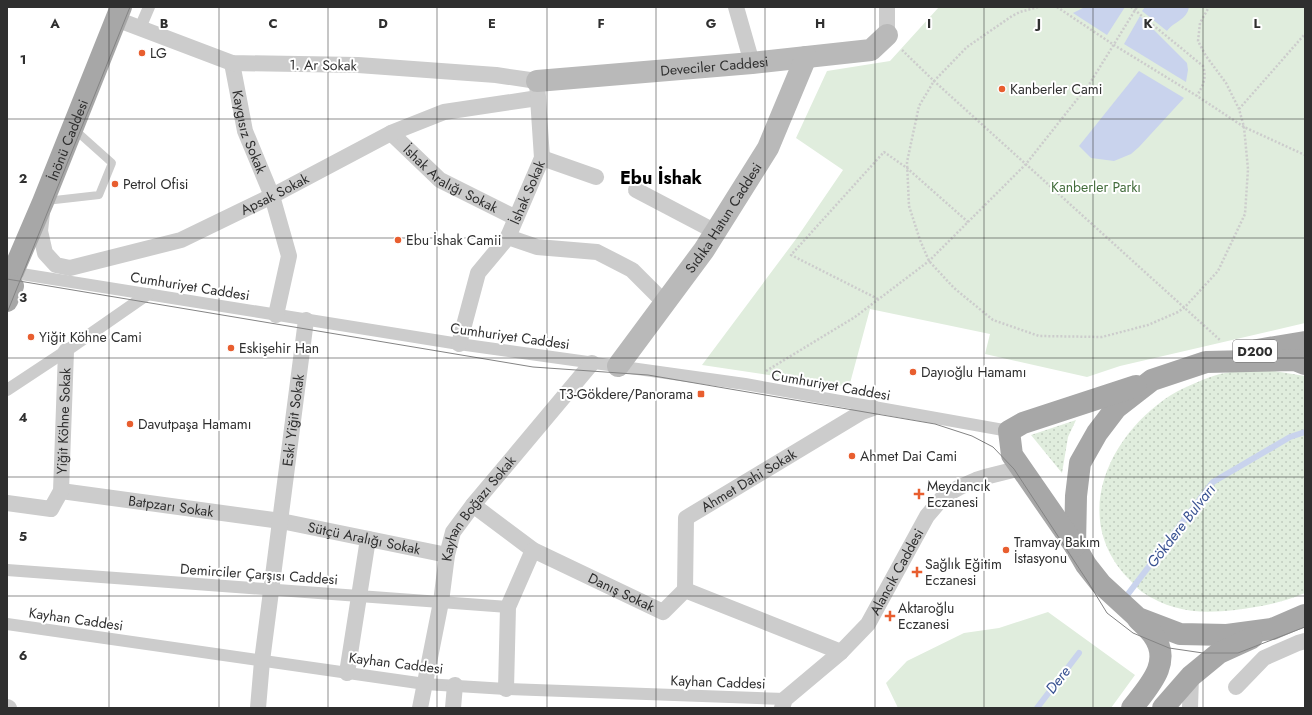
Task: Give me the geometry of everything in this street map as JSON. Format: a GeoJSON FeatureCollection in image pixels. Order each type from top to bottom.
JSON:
{"type":"FeatureCollection","features":[{"type":"Feature","properties":{"kind":"main road","name":"İnönü Caddesi"},"geometry":{"type":"LineString","coordinates":[[9,283],[73,128],[118,13]]}},
{"type":"Feature","properties":{"kind":"main road","name":"Deveciler Caddesi"},"geometry":{"type":"LineString","coordinates":[[537,89],[871,50],[887,36]]}},
{"type":"Feature","properties":{"kind":"main road","name":"Sıdıka Hatun Caddesi"},"geometry":{"type":"LineString","coordinates":[[618,366],[704,250],[768,148],[806,57]]}},
{"type":"Feature","properties":{"kind":"main road","name":"D200"},"geometry":{"type":"LineString","coordinates":[[1206,362],[1243,353],[1305,342]]}},
{"type":"Feature","properties":{"kind":"main road"},"geometry":{"type":"LineString","coordinates":[[1132,708],[1150,686],[1158,670],[1161,660],[1160,651],[1154,635],[1101,584],[1086,565],[1075,546],[1012,455],[1009,431],[1023,423],[1206,362],[1295,360],[1305,364]]}},
{"type":"Feature","properties":{"kind":"main road"},"geometry":{"type":"LineString","coordinates":[[1075,546],[1076,496],[1080,463],[1097,433],[1116,408],[1152,380]]}},
{"type":"Feature","properties":{"kind":"main road"},"geometry":{"type":"LineString","coordinates":[[1163,708],[1191,676],[1219,653],[1305,615]]}},
{"type":"Feature","properties":{"kind":"main road"},"geometry":{"type":"LineString","coordinates":[[1138,618],[1180,634],[1227,635],[1272,629]]}},
{"type":"Feature","properties":{"kind":"street"},"geometry":{"type":"LineString","coordinates":[[140,28],[149,7]]}},
{"type":"Feature","properties":{"kind":"street"},"geometry":{"type":"LineString","coordinates":[[736,7],[752,63]]}},
{"type":"Feature","properties":{"kind":"street"},"geometry":{"type":"LineString","coordinates":[[887,7],[887,36]]}},
{"type":"Feature","properties":{"kind":"street","name":"1. Ar Sokak"},"geometry":{"type":"LineString","coordinates":[[118,13],[140,28],[232,63],[358,65],[496,75],[537,89]]}},
{"type":"Feature","properties":{"kind":"street","name":"Kaygısız Sokak"},"geometry":{"type":"LineString","coordinates":[[232,63],[245,131],[272,196],[289,256],[276,315]]}},
{"type":"Feature","properties":{"kind":"street","name":"Apsak Sokak"},"geometry":{"type":"LineString","coordinates":[[43,202],[40,231],[45,253],[56,266],[70,268],[181,240],[272,196],[391,133],[444,112],[537,89]]}},
{"type":"Feature","properties":{"kind":"street","name":"İshak Sokak"},"geometry":{"type":"LineString","coordinates":[[459,344],[478,273],[508,237],[542,158],[537,89]]}},
{"type":"Feature","properties":{"kind":"street","name":"İshak Aralığı Sokak"},"geometry":{"type":"LineString","coordinates":[[391,133],[440,180],[516,218]]}},
{"type":"Feature","properties":{"kind":"street"},"geometry":{"type":"LineString","coordinates":[[542,158],[596,177]]}},
{"type":"Feature","properties":{"kind":"street"},"geometry":{"type":"LineString","coordinates":[[636,190],[716,232]]}},
{"type":"Feature","properties":{"kind":"street"},"geometry":{"type":"LineString","coordinates":[[508,237],[537,247],[597,252],[632,270],[665,303]]}},
{"type":"Feature","properties":{"kind":"street","name":"Cumhuriyet Caddesi"},"geometry":{"type":"LineString","coordinates":[[9,283],[148,294],[459,344],[745,384],[1009,431]]}},
{"type":"Feature","properties":{"kind":"street"},"geometry":{"type":"LineString","coordinates":[[7,390],[148,294]]}},
{"type":"Feature","properties":{"kind":"street","name":"Eski Yiğit Sokak"},"geometry":{"type":"LineString","coordinates":[[258,708],[262,661],[306,320]]}},
{"type":"Feature","properties":{"kind":"street","name":"Yiğit Köhne Sokak"},"geometry":{"type":"LineString","coordinates":[[61,491],[66,351]]}},
{"type":"Feature","properties":{"kind":"street","name":"Kayhan Boğazı Sokak"},"geometry":{"type":"LineString","coordinates":[[420,708],[441,602],[447,555],[453,532],[473,505],[592,363]]}},
{"type":"Feature","properties":{"kind":"street","name":"Ahmet Dahi Sokak"},"geometry":{"type":"LineString","coordinates":[[685,590],[686,518],[862,412],[873,408]]}},
{"type":"Feature","properties":{"kind":"street","name":"Alancık Caddesi"},"geometry":{"type":"LineString","coordinates":[[783,704],[841,652],[868,624],[927,516],[944,496],[960,487],[989,476],[1021,468]]}},
{"type":"Feature","properties":{"kind":"street"},"geometry":{"type":"LineString","coordinates":[[7,503],[51,509],[61,491]]}},
{"type":"Feature","properties":{"kind":"street","name":"Batpzarı Sokak"},"geometry":{"type":"LineString","coordinates":[[61,491],[281,521]]}},
{"type":"Feature","properties":{"kind":"street","name":"Danış Sokak"},"geometry":{"type":"LineString","coordinates":[[473,505],[533,550],[663,612],[685,590]]}},
{"type":"Feature","properties":{"kind":"street","name":"Sütçü Aralığı Sokak"},"geometry":{"type":"LineString","coordinates":[[281,521],[447,555]]}},
{"type":"Feature","properties":{"kind":"street"},"geometry":{"type":"LineString","coordinates":[[347,672],[368,539]]}},
{"type":"Feature","properties":{"kind":"street"},"geometry":{"type":"LineString","coordinates":[[506,689],[508,607],[533,550]]}},
{"type":"Feature","properties":{"kind":"street","name":"Demirciler Çarşısı Caddesi"},"geometry":{"type":"LineString","coordinates":[[7,570],[508,607]]}},
{"type":"Feature","properties":{"kind":"street"},"geometry":{"type":"LineString","coordinates":[[685,590],[841,652]]}},
{"type":"Feature","properties":{"kind":"street","name":"Kayhan Caddesi"},"geometry":{"type":"LineString","coordinates":[[7,624],[425,684],[783,704]]}},
{"type":"Feature","properties":{"kind":"street"},"geometry":{"type":"LineString","coordinates":[[1236,687],[1264,658],[1305,641]]}},
{"type":"Feature","properties":{"kind":"street"},"geometry":{"type":"LineString","coordinates":[[1190,708],[1191,676]]}},
{"type":"Feature","properties":{"kind":"street"},"geometry":{"type":"LineString","coordinates":[[453,708],[455,686]]}},
{"type":"Feature","properties":{"kind":"lane"},"geometry":{"type":"LineString","coordinates":[[43,202],[99,195],[110,169],[112,163],[73,128]]}},
{"type":"Feature","properties":{"kind":"path"},"geometry":{"type":"LineString","coordinates":[[1038,7],[1012,16],[967,46],[934,81],[919,106],[907,162],[909,206],[920,240],[929,261],[954,288],[993,320],[1038,336],[1102,337],[1148,326],[1178,312],[1185,307],[1218,271],[1245,214],[1248,169],[1244,127],[1239,109],[1226,83],[1206,56],[1198,41],[1200,22],[1208,7]]}},
{"type":"Feature","properties":{"kind":"path"},"geometry":{"type":"LineString","coordinates":[[1057,7],[1244,127],[1305,154]]}},
{"type":"Feature","properties":{"kind":"path"},"geometry":{"type":"LineString","coordinates":[[1131,7],[1204,66],[1206,75],[1197,96]]}},
{"type":"Feature","properties":{"kind":"path"},"geometry":{"type":"LineString","coordinates":[[745,384],[855,317],[929,261],[1026,164],[1090,82],[1137,7]]}},
{"type":"Feature","properties":{"kind":"path"},"geometry":{"type":"LineString","coordinates":[[1239,109],[1305,34]]}},
{"type":"Feature","properties":{"kind":"path"},"geometry":{"type":"LineString","coordinates":[[887,36],[934,81],[1222,342]]}},
{"type":"Feature","properties":{"kind":"path"},"geometry":{"type":"LineString","coordinates":[[878,299],[791,255],[884,152],[907,168],[968,222]]}},
{"type":"Feature","properties":{"kind":"green space","name":"Kanberler Parkı"},"geometry":{"type":"Polygon","coordinates":[[[939,7],[1305,7],[1305,323],[1120,366],[1087,377],[985,354],[990,334],[870,309],[849,387],[702,365],[796,239],[843,170],[796,138],[827,71],[890,61],[939,7]]]}},
{"type":"Feature","properties":{"kind":"green space"},"geometry":{"type":"Polygon","coordinates":[[[1247,370],[1274,371],[1305,376],[1305,593],[1270,604],[1235,610],[1210,612],[1175,608],[1153,599],[1142,592],[1127,577],[1110,554],[1102,530],[1100,506],[1104,481],[1113,458],[1127,436],[1144,416],[1165,399],[1184,388],[1206,379],[1223,373],[1247,370]]]}},
{"type":"Feature","properties":{"kind":"green space"},"geometry":{"type":"Polygon","coordinates":[[[1076,420],[1068,437],[1062,473],[1031,435],[1076,420]]]}},
{"type":"Feature","properties":{"kind":"green space"},"geometry":{"type":"Polygon","coordinates":[[[1048,612],[1135,675],[1111,708],[898,708],[886,683],[907,661],[964,633],[999,628],[1048,612]]]}},
{"type":"Feature","properties":{"kind":"water"},"geometry":{"type":"Polygon","coordinates":[[[1085,7],[1125,7],[1107,35],[1073,13],[1085,7]]]}},
{"type":"Feature","properties":{"kind":"water"},"geometry":{"type":"Polygon","coordinates":[[[1145,7],[1189,7],[1186,15],[1167,31],[1142,11],[1145,7]]]}},
{"type":"Feature","properties":{"kind":"water"},"geometry":{"type":"Polygon","coordinates":[[[1140,16],[1187,63],[1188,70],[1186,82],[1124,44],[1140,16]]]}},
{"type":"Feature","properties":{"kind":"water"},"geometry":{"type":"Polygon","coordinates":[[[1139,71],[1184,98],[1131,154],[1114,161],[1091,158],[1079,146],[1139,71]]]}},
{"type":"Feature","properties":{"kind":"waterway","name":"Gökdere Bulvarı"},"geometry":{"type":"LineString","coordinates":[[1128,594],[1213,482],[1290,437],[1305,432]]}},
{"type":"Feature","properties":{"kind":"waterway","name":"Dere"},"geometry":{"type":"LineString","coordinates":[[1037,708],[1079,653]]}},
{"type":"Feature","properties":{"kind":"tram line"},"geometry":{"type":"LineString","coordinates":[[7,313],[130,7]]}},
{"type":"Feature","properties":{"kind":"tram line"},"geometry":{"type":"LineString","coordinates":[[7,279],[533,367],[648,375],[935,424],[972,436],[993,447],[1014,469],[1107,613],[1133,633],[1169,648],[1203,653],[1238,653],[1305,627]]}},
{"type":"Feature","properties":{"kind":"place","name":"LG"},"geometry":{"type":"Point","coordinates":[142,53]}},
{"type":"Feature","properties":{"kind":"place","name":"Kanberler Cami"},"geometry":{"type":"Point","coordinates":[1002,89]}},
{"type":"Feature","properties":{"kind":"place","name":"Petrol Ofisi"},"geometry":{"type":"Point","coordinates":[115,184]}},
{"type":"Feature","properties":{"kind":"place","name":"Ebu İshak Camii"},"geometry":{"type":"Point","coordinates":[398,240]}},
{"type":"Feature","properties":{"kind":"place","name":"Yiğit Köhne Cami"},"geometry":{"type":"Point","coordinates":[31,337]}},
{"type":"Feature","properties":{"kind":"place","name":"Eskişehir Han"},"geometry":{"type":"Point","coordinates":[231,348]}},
{"type":"Feature","properties":{"kind":"place","name":"Dayıoğlu Hamamı"},"geometry":{"type":"Point","coordinates":[913,372]}},
{"type":"Feature","properties":{"kind":"place","name":"T3-Gökdere/Panorama"},"geometry":{"type":"Point","coordinates":[701,394]}},
{"type":"Feature","properties":{"kind":"place","name":"Davutpaşa Hamamı"},"geometry":{"type":"Point","coordinates":[130,424]}},
{"type":"Feature","properties":{"kind":"place","name":"Ahmet Dai Cami"},"geometry":{"type":"Point","coordinates":[852,456]}},
{"type":"Feature","properties":{"kind":"place","name":"Meydancık Eczanesi"},"geometry":{"type":"Point","coordinates":[919,494]}},
{"type":"Feature","properties":{"kind":"place","name":"Tramvay Bakım İstasyonu"},"geometry":{"type":"Point","coordinates":[1006,550]}},
{"type":"Feature","properties":{"kind":"place","name":"Sağlık Eğitim Eczanesi"},"geometry":{"type":"Point","coordinates":[917,572]}},
{"type":"Feature","properties":{"kind":"place","name":"Aktaroğlu Eczanesi"},"geometry":{"type":"Point","coordinates":[890,616]}},
{"type":"Feature","properties":{"kind":"district","name":"Ebu İshak"},"geometry":{"type":"Point","coordinates":[661,178]}}]}
